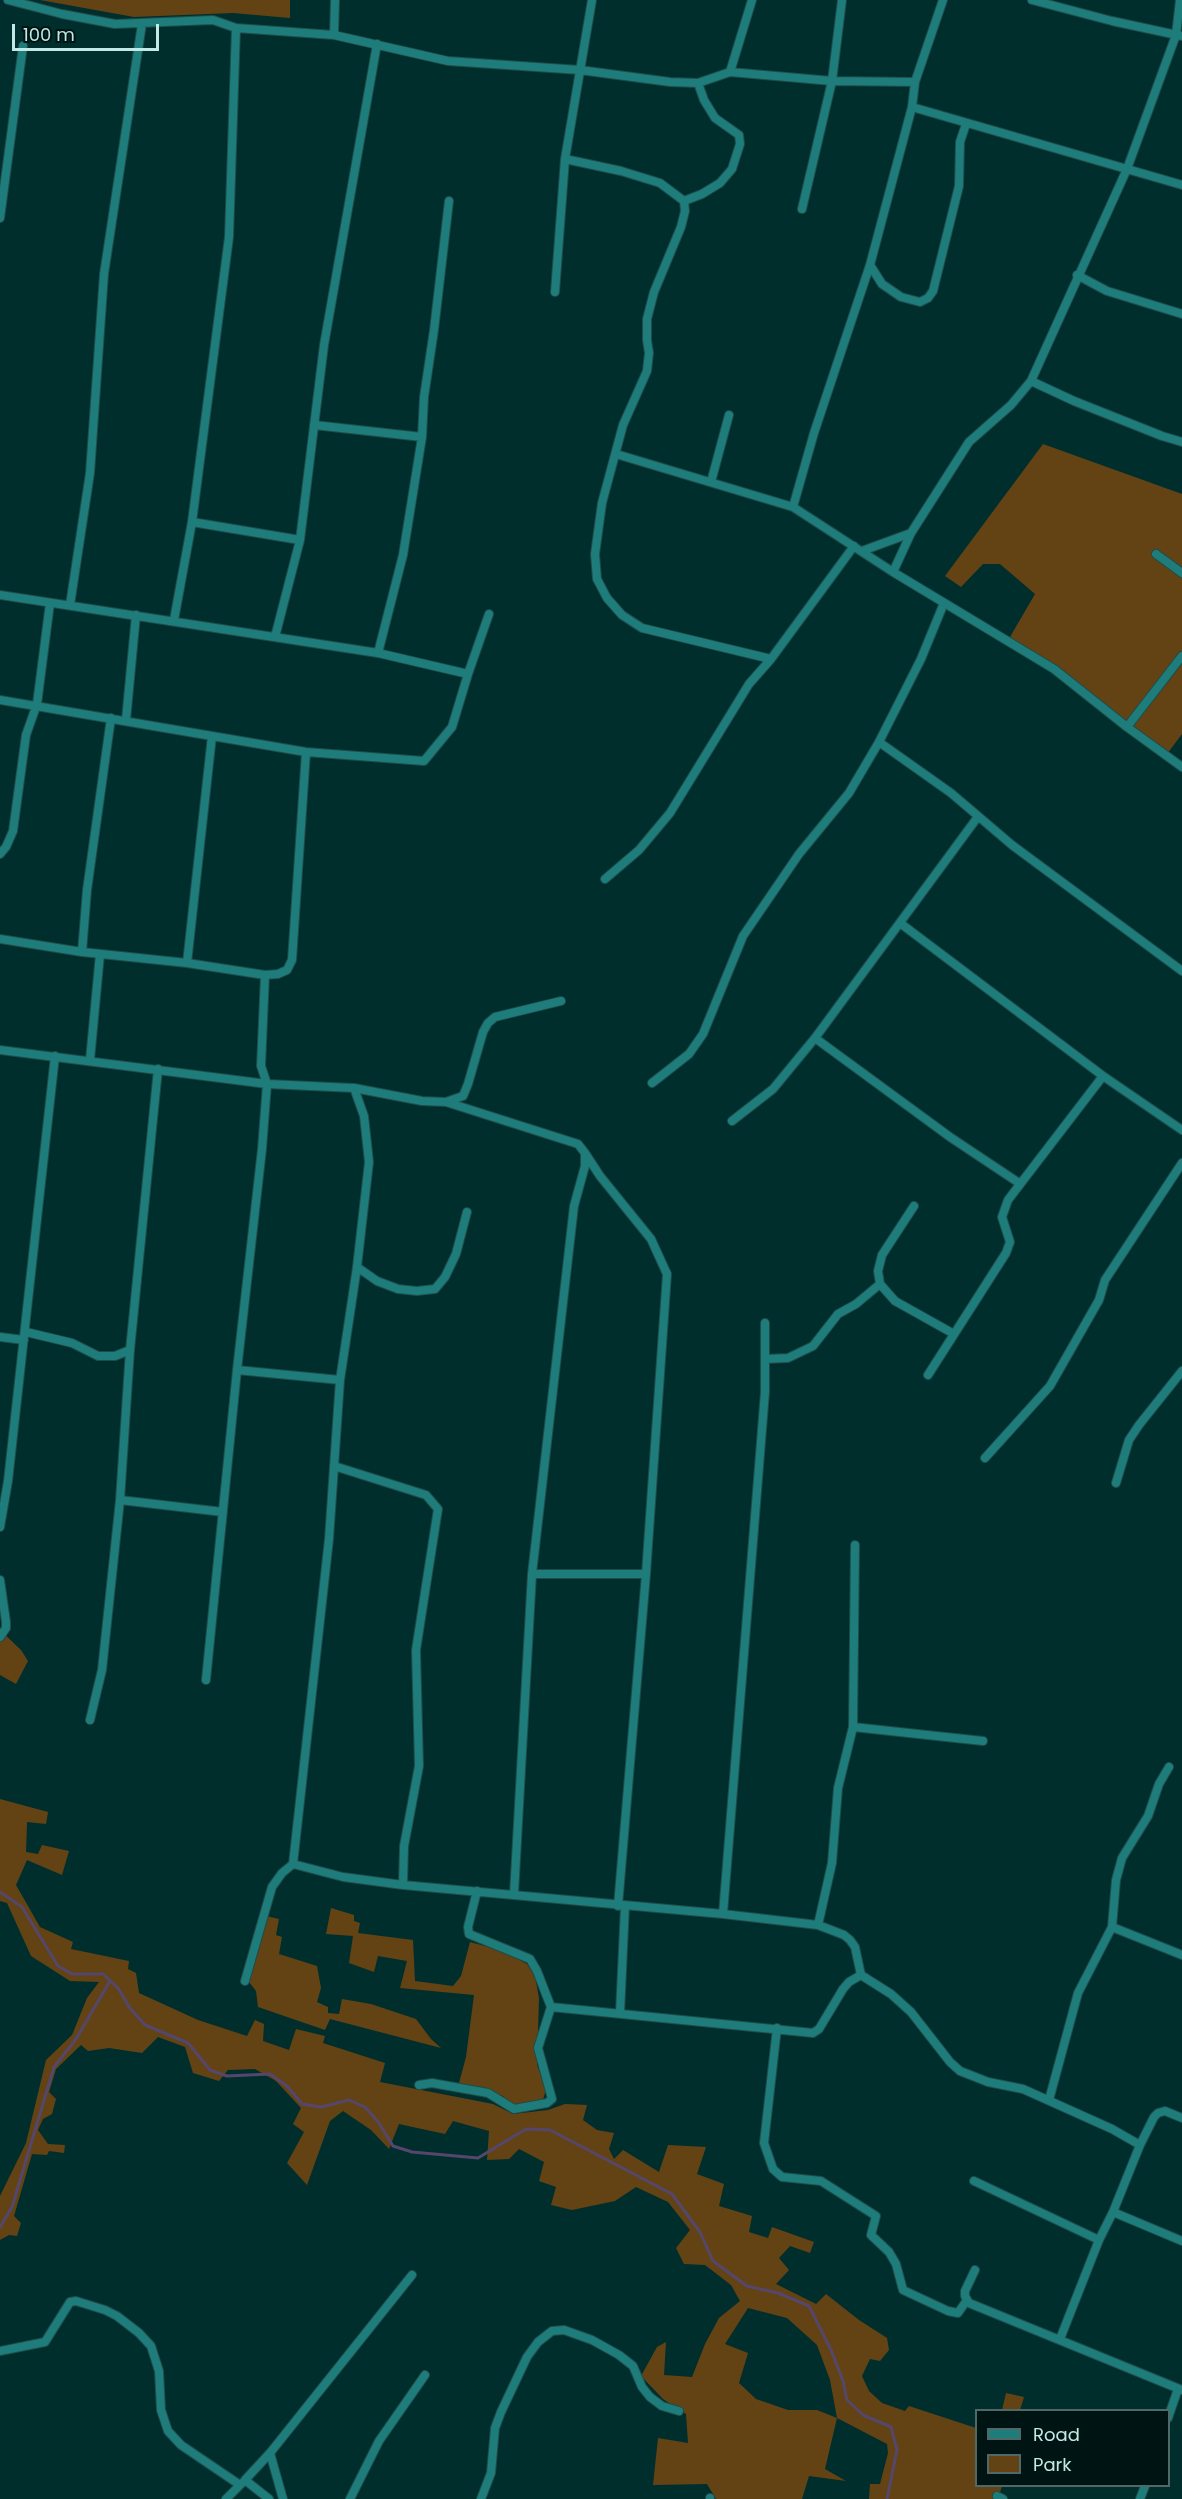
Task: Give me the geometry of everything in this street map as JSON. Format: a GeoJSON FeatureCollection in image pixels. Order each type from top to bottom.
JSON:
{"type":"FeatureCollection","features":[{"type":"Feature","properties":{"kind":"street"},"geometry":{"type":"LineString","coordinates":[[8,0],[62,14],[115,24],[213,20],[236,28],[334,35],[448,61],[580,70],[670,82],[698,83],[730,72],[832,81],[915,82]]}},
{"type":"Feature","properties":{"kind":"street"},"geometry":{"type":"LineString","coordinates":[[334,35],[335,0]]}},
{"type":"Feature","properties":{"kind":"street"},"geometry":{"type":"LineString","coordinates":[[555,292],[565,159],[592,0]]}},
{"type":"Feature","properties":{"kind":"street"},"geometry":{"type":"LineString","coordinates":[[802,209],[832,81],[842,0]]}},
{"type":"Feature","properties":{"kind":"street"},"geometry":{"type":"LineString","coordinates":[[793,507],[814,433],[870,265],[912,107],[915,82],[943,0]]}},
{"type":"Feature","properties":{"kind":"street"},"geometry":{"type":"LineString","coordinates":[[1032,0],[1112,21],[1179,35]]}},
{"type":"Feature","properties":{"kind":"street"},"geometry":{"type":"LineString","coordinates":[[893,572],[911,533],[969,442],[1011,405],[1031,381],[1060,319],[1077,275],[1127,169],[1179,35],[1180,0]]}},
{"type":"Feature","properties":{"kind":"street"},"geometry":{"type":"LineString","coordinates":[[730,72],[754,1]]}},
{"type":"Feature","properties":{"kind":"street"},"geometry":{"type":"LineString","coordinates":[[70,605],[90,473],[104,274],[142,24]]}},
{"type":"Feature","properties":{"kind":"street"},"geometry":{"type":"LineString","coordinates":[[174,620],[192,522],[229,237],[236,28]]}},
{"type":"Feature","properties":{"kind":"street"},"geometry":{"type":"LineString","coordinates":[[275,637],[300,540],[324,345],[377,44]]}},
{"type":"Feature","properties":{"kind":"street"},"geometry":{"type":"LineString","coordinates":[[0,218],[23,46]]}},
{"type":"Feature","properties":{"kind":"street"},"geometry":{"type":"LineString","coordinates":[[684,201],[720,183],[732,169],[741,144],[739,135],[715,118],[704,100],[698,83]]}},
{"type":"Feature","properties":{"kind":"street"},"geometry":{"type":"LineString","coordinates":[[912,107],[1182,185]]}},
{"type":"Feature","properties":{"kind":"street"},"geometry":{"type":"LineString","coordinates":[[870,265],[882,284],[902,297],[920,302],[928,298],[933,291],[958,186],[960,142],[966,124]]}},
{"type":"Feature","properties":{"kind":"street"},"geometry":{"type":"LineString","coordinates":[[565,159],[660,183],[684,201],[685,211],[681,227],[654,292],[647,319],[649,353],[647,371],[623,425],[602,503],[595,554],[597,579],[607,598],[622,615],[642,628],[771,659]]}},
{"type":"Feature","properties":{"kind":"street"},"geometry":{"type":"LineString","coordinates":[[378,653],[403,555],[422,437],[424,397],[449,201]]}},
{"type":"Feature","properties":{"kind":"street"},"geometry":{"type":"LineString","coordinates":[[1077,275],[1107,291],[1182,314]]}},
{"type":"Feature","properties":{"kind":"street"},"geometry":{"type":"LineString","coordinates":[[1031,381],[1074,401],[1182,442]]}},
{"type":"Feature","properties":{"kind":"street"},"geometry":{"type":"LineString","coordinates":[[711,482],[729,415]]}},
{"type":"Feature","properties":{"kind":"street"},"geometry":{"type":"LineString","coordinates":[[314,425],[422,437]]}},
{"type":"Feature","properties":{"kind":"street"},"geometry":{"type":"LineString","coordinates":[[616,454],[793,507],[893,572],[1054,669],[1127,727],[1182,766]]}},
{"type":"Feature","properties":{"kind":"street"},"geometry":{"type":"LineString","coordinates":[[192,522],[300,540]]}},
{"type":"Feature","properties":{"kind":"street"},"geometry":{"type":"LineString","coordinates":[[862,551],[911,533]]}},
{"type":"Feature","properties":{"kind":"street"},"geometry":{"type":"LineString","coordinates":[[605,879],[639,850],[670,813],[749,684],[771,659],[854,546]]}},
{"type":"Feature","properties":{"kind":"street"},"geometry":{"type":"LineString","coordinates":[[1156,554],[1182,573]]}},
{"type":"Feature","properties":{"kind":"street"},"geometry":{"type":"LineString","coordinates":[[0,595],[378,653],[468,674]]}},
{"type":"Feature","properties":{"kind":"street"},"geometry":{"type":"LineString","coordinates":[[0,854],[13,831],[26,735],[37,704],[50,603]]}},
{"type":"Feature","properties":{"kind":"street"},"geometry":{"type":"LineString","coordinates":[[652,1083],[689,1054],[702,1035],[743,936],[800,854],[849,793],[879,742],[921,659],[944,603]]}},
{"type":"Feature","properties":{"kind":"street"},"geometry":{"type":"LineString","coordinates":[[0,700],[37,704],[306,752],[424,761],[452,727],[489,614]]}},
{"type":"Feature","properties":{"kind":"street"},"geometry":{"type":"LineString","coordinates":[[126,720],[136,615]]}},
{"type":"Feature","properties":{"kind":"street"},"geometry":{"type":"LineString","coordinates":[[1127,727],[1182,656]]}},
{"type":"Feature","properties":{"kind":"street"},"geometry":{"type":"LineString","coordinates":[[82,952],[87,890],[111,718]]}},
{"type":"Feature","properties":{"kind":"street"},"geometry":{"type":"LineString","coordinates":[[187,963],[212,736]]}},
{"type":"Feature","properties":{"kind":"street"},"geometry":{"type":"LineString","coordinates":[[879,742],[951,793],[977,818],[1182,971]]}},
{"type":"Feature","properties":{"kind":"street"},"geometry":{"type":"LineString","coordinates":[[0,939],[82,952],[187,963],[265,975],[278,974],[287,970],[292,960],[306,752]]}},
{"type":"Feature","properties":{"kind":"street"},"geometry":{"type":"LineString","coordinates":[[732,1121],[773,1089],[815,1038],[977,818]]}},
{"type":"Feature","properties":{"kind":"street"},"geometry":{"type":"LineString","coordinates":[[900,923],[1103,1076],[1182,1130]]}},
{"type":"Feature","properties":{"kind":"street"},"geometry":{"type":"LineString","coordinates":[[90,1060],[100,954]]}},
{"type":"Feature","properties":{"kind":"street"},"geometry":{"type":"LineString","coordinates":[[206,1680],[262,1149],[267,1084],[261,1066],[265,975]]}},
{"type":"Feature","properties":{"kind":"street"},"geometry":{"type":"LineString","coordinates":[[446,1102],[463,1096],[483,1032],[495,1017],[561,1001]]}},
{"type":"Feature","properties":{"kind":"street"},"geometry":{"type":"LineString","coordinates":[[815,1038],[950,1137],[1020,1183]]}},
{"type":"Feature","properties":{"kind":"street"},"geometry":{"type":"LineString","coordinates":[[0,1050],[267,1084],[354,1088],[422,1101],[446,1102],[578,1144],[600,1176],[651,1239],[667,1274],[621,1906],[620,2013]]}},
{"type":"Feature","properties":{"kind":"street"},"geometry":{"type":"LineString","coordinates":[[0,1527],[8,1481],[56,1056]]}},
{"type":"Feature","properties":{"kind":"street"},"geometry":{"type":"LineString","coordinates":[[90,1720],[102,1670],[120,1500],[130,1350],[158,1069]]}},
{"type":"Feature","properties":{"kind":"street"},"geometry":{"type":"LineString","coordinates":[[928,1375],[1006,1253],[1010,1242],[1002,1211],[1020,1183],[1103,1076]]}},
{"type":"Feature","properties":{"kind":"street"},"geometry":{"type":"LineString","coordinates":[[244,1981],[272,1887],[282,1873],[293,1864],[328,1551],[340,1380],[357,1267],[369,1162],[364,1116],[354,1088]]}},
{"type":"Feature","properties":{"kind":"street"},"geometry":{"type":"LineString","coordinates":[[514,1894],[532,1574],[574,1206],[585,1166],[585,1153]]}},
{"type":"Feature","properties":{"kind":"street"},"geometry":{"type":"LineString","coordinates":[[985,1458],[1050,1386],[1099,1300],[1105,1280],[1182,1163]]}},
{"type":"Feature","properties":{"kind":"street"},"geometry":{"type":"LineString","coordinates":[[914,1206],[882,1255],[878,1271],[880,1284],[895,1301],[954,1334]]}},
{"type":"Feature","properties":{"kind":"street"},"geometry":{"type":"LineString","coordinates":[[357,1267],[377,1281],[398,1289],[417,1291],[435,1289],[445,1277],[456,1254],[467,1212]]}},
{"type":"Feature","properties":{"kind":"street"},"geometry":{"type":"LineString","coordinates":[[765,1359],[788,1358],[813,1346],[837,1314],[856,1304],[880,1284]]}},
{"type":"Feature","properties":{"kind":"street"},"geometry":{"type":"LineString","coordinates":[[723,1914],[765,1392],[765,1323]]}},
{"type":"Feature","properties":{"kind":"street"},"geometry":{"type":"LineString","coordinates":[[0,1337],[25,1336],[72,1343],[98,1356],[115,1356],[130,1350]]}},
{"type":"Feature","properties":{"kind":"street"},"geometry":{"type":"LineString","coordinates":[[237,1370],[340,1380]]}},
{"type":"Feature","properties":{"kind":"street"},"geometry":{"type":"LineString","coordinates":[[1116,1483],[1129,1440],[1138,1425],[1182,1371]]}},
{"type":"Feature","properties":{"kind":"street"},"geometry":{"type":"LineString","coordinates":[[334,1466],[426,1495],[438,1509],[416,1650],[419,1766],[404,1845],[404,1885]]}},
{"type":"Feature","properties":{"kind":"street"},"geometry":{"type":"LineString","coordinates":[[120,1500],[223,1512]]}},
{"type":"Feature","properties":{"kind":"street"},"geometry":{"type":"LineString","coordinates":[[818,1925],[832,1863],[838,1788],[853,1727],[855,1545]]}},
{"type":"Feature","properties":{"kind":"street"},"geometry":{"type":"LineString","coordinates":[[532,1574],[646,1574]]}},
{"type":"Feature","properties":{"kind":"street"},"geometry":{"type":"LineString","coordinates":[[0,1580],[6,1628],[0,1637]]}},
{"type":"Feature","properties":{"kind":"street"},"geometry":{"type":"LineString","coordinates":[[853,1727],[983,1741]]}},
{"type":"Feature","properties":{"kind":"street"},"geometry":{"type":"LineString","coordinates":[[1049,2100],[1078,1993],[1112,1927],[1116,1880],[1122,1858],[1148,1816],[1159,1784],[1169,1767]]}},
{"type":"Feature","properties":{"kind":"street"},"geometry":{"type":"LineString","coordinates":[[293,1864],[343,1877],[404,1885],[723,1914],[818,1925],[844,1935],[850,1940],[855,1947],[861,1975],[891,1994],[911,2012],[950,2062],[960,2071],[988,2082],[1023,2089],[1140,2145]]}},
{"type":"Feature","properties":{"kind":"street"},"geometry":{"type":"LineString","coordinates":[[419,2085],[432,2083],[488,2093],[514,2109],[547,2103],[552,2097],[538,2048],[550,2007],[537,1971],[530,1959],[469,1934],[468,1927],[477,1892]]}},
{"type":"Feature","properties":{"kind":"street"},"geometry":{"type":"LineString","coordinates":[[1112,1927],[1182,1955]]}},
{"type":"Feature","properties":{"kind":"street"},"geometry":{"type":"LineString","coordinates":[[550,2007],[809,2033],[816,2031],[849,1982],[861,1975]]}},
{"type":"Feature","properties":{"kind":"street"},"geometry":{"type":"LineString","coordinates":[[777,2028],[764,2143],[773,2169],[782,2176],[821,2181],[876,2216],[877,2221],[872,2235],[889,2252],[896,2264],[903,2290],[948,2311],[958,2313],[967,2300],[965,2291],[975,2270]]}},
{"type":"Feature","properties":{"kind":"street"},"geometry":{"type":"LineString","coordinates":[[1060,2339],[1099,2240],[1154,2117],[1165,2111],[1182,2118]]}},
{"type":"Feature","properties":{"kind":"street"},"geometry":{"type":"LineString","coordinates":[[974,2181],[1099,2240]]}},
{"type":"Feature","properties":{"kind":"street"},"geometry":{"type":"LineString","coordinates":[[1113,2212],[1182,2241]]}},
{"type":"Feature","properties":{"kind":"street"},"geometry":{"type":"LineString","coordinates":[[226,2499],[270,2453],[412,2275]]}},
{"type":"Feature","properties":{"kind":"street"},"geometry":{"type":"LineString","coordinates":[[967,2300],[1180,2389],[1170,2413]]}},
{"type":"Feature","properties":{"kind":"street"},"geometry":{"type":"LineString","coordinates":[[0,2351],[45,2342],[69,2302],[76,2301],[117,2316],[140,2333],[151,2346],[159,2371],[161,2410],[168,2431],[181,2445],[269,2499]]}},
{"type":"Feature","properties":{"kind":"street"},"geometry":{"type":"LineString","coordinates":[[482,2499],[491,2473],[495,2428],[501,2412],[527,2357],[538,2342],[552,2331],[564,2330],[592,2340],[619,2355],[633,2366],[642,2387],[650,2397],[662,2406],[680,2411]]}},
{"type":"Feature","properties":{"kind":"street"},"geometry":{"type":"LineString","coordinates":[[351,2499],[379,2441],[425,2375]]}},
{"type":"Feature","properties":{"kind":"street"},"geometry":{"type":"LineString","coordinates":[[270,2453],[283,2499]]}},
{"type":"Feature","properties":{"kind":"green space"},"geometry":{"type":"Polygon","coordinates":[[[40,0],[290,0],[290,18],[233,13],[134,17],[40,0]]]}},
{"type":"Feature","properties":{"kind":"green space"},"geometry":{"type":"Polygon","coordinates":[[[1043,444],[1182,494],[1182,734],[1167,754],[1010,637],[1035,594],[1000,564],[983,564],[961,587],[945,576],[1043,444]]]}},
{"type":"Feature","properties":{"kind":"green space"},"geometry":{"type":"Polygon","coordinates":[[[0,1630],[21,1650],[28,1661],[16,1684],[0,1675],[0,1630]]]}},
{"type":"Feature","properties":{"kind":"green space"},"geometry":{"type":"Polygon","coordinates":[[[0,1799],[48,1812],[46,1824],[27,1822],[26,1852],[38,1854],[42,1845],[69,1851],[62,1875],[27,1860],[16,1885],[40,1927],[73,1942],[71,1949],[129,1961],[128,1969],[136,1973],[139,1993],[198,2020],[247,2036],[255,2020],[264,2024],[263,2041],[289,2050],[296,2029],[325,2036],[323,2043],[385,2063],[380,2082],[493,2104],[513,2114],[548,2110],[565,2104],[587,2105],[583,2120],[597,2130],[614,2133],[609,2149],[614,2159],[623,2150],[659,2172],[668,2145],[706,2147],[697,2174],[724,2184],[719,2206],[752,2216],[749,2232],[768,2238],[772,2227],[814,2242],[810,2253],[790,2246],[779,2258],[789,2270],[776,2284],[816,2304],[826,2294],[887,2338],[889,2350],[880,2361],[870,2359],[862,2376],[869,2391],[882,2403],[905,2411],[909,2406],[975,2428],[975,2487],[1002,2487],[998,2499],[869,2499],[870,2484],[880,2484],[888,2453],[887,2444],[837,2418],[825,2469],[846,2481],[809,2476],[802,2499],[716,2499],[707,2484],[653,2485],[658,2438],[688,2443],[686,2414],[663,2399],[641,2376],[657,2347],[666,2342],[664,2375],[692,2377],[705,2344],[719,2318],[740,2301],[731,2285],[705,2265],[684,2264],[676,2248],[690,2230],[668,2202],[636,2187],[615,2201],[572,2210],[551,2205],[556,2187],[539,2181],[544,2162],[519,2149],[509,2159],[487,2160],[489,2131],[453,2121],[445,2134],[399,2124],[389,2149],[371,2130],[343,2111],[330,2121],[307,2185],[287,2163],[304,2132],[293,2124],[301,2108],[276,2081],[255,2069],[228,2070],[219,2081],[193,2073],[185,2047],[158,2037],[142,2053],[109,2048],[88,2051],[81,2045],[56,2069],[49,2092],[56,2099],[52,2114],[43,2119],[38,2130],[48,2144],[65,2145],[64,2153],[49,2151],[47,2155],[32,2154],[14,2216],[21,2223],[17,2236],[9,2235],[0,2240],[0,2196],[26,2143],[46,2060],[72,2035],[87,1998],[99,1982],[70,1981],[31,1956],[7,1903],[0,1901],[0,1799]],[[748,2308],[725,2344],[748,2353],[739,2383],[756,2399],[788,2410],[817,2410],[837,2418],[830,2380],[817,2345],[787,2318],[748,2308]]]}},
{"type":"Feature","properties":{"kind":"green space"},"geometry":{"type":"Polygon","coordinates":[[[331,1908],[354,1915],[354,1921],[360,1923],[358,1933],[413,1940],[415,1981],[453,1986],[461,1976],[470,1942],[503,1951],[527,1964],[535,1976],[539,1998],[537,2065],[546,2089],[543,2100],[527,2105],[511,2105],[503,2096],[459,2083],[466,2057],[474,1995],[400,1988],[407,1961],[378,1956],[374,1972],[349,1963],[353,1936],[326,1934],[331,1908]]]}},
{"type":"Feature","properties":{"kind":"green space"},"geometry":{"type":"Polygon","coordinates":[[[266,1916],[279,1919],[276,1935],[282,1937],[279,1954],[317,1966],[321,1988],[317,2002],[328,2007],[328,2013],[339,2014],[342,1999],[371,2004],[416,2019],[441,2048],[330,2019],[325,2030],[258,2007],[256,1991],[249,1982],[266,1916]]]}},
{"type":"Feature","properties":{"kind":"green space"},"geometry":{"type":"Polygon","coordinates":[[[1006,2393],[1024,2397],[1020,2409],[1002,2409],[1006,2393]]]}},
{"type":"Feature","properties":{"kind":"waterway"},"geometry":{"type":"LineString","coordinates":[[0,1892],[22,1907],[58,1966],[72,1974],[103,1974],[118,1988],[129,2007],[145,2025],[188,2043],[210,2070],[227,2076],[270,2074],[287,2086],[302,2104],[321,2107],[349,2100],[365,2107],[379,2123],[393,2146],[412,2152],[478,2158],[526,2129],[550,2130],[672,2194],[700,2232],[713,2261],[747,2286],[778,2293],[809,2306],[831,2350],[843,2381],[847,2400],[863,2415],[891,2427],[897,2450],[887,2499]]}},
{"type":"Feature","properties":{"kind":"waterway"},"geometry":{"type":"LineString","coordinates":[[0,2227],[12,2207],[54,2067],[76,2039],[110,1981]]}}]}
